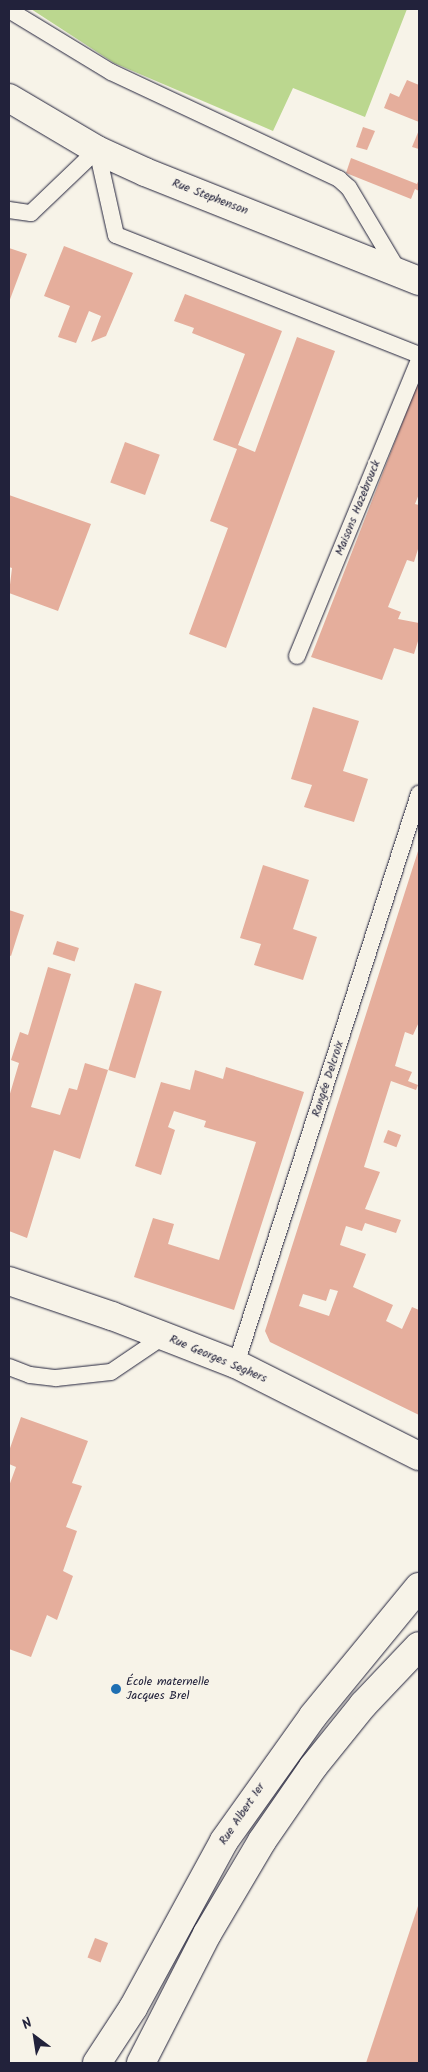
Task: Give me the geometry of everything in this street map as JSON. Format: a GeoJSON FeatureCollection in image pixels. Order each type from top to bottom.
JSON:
{"type":"FeatureCollection","features":[{"type":"Feature","properties":{"kind":"street","name":"Rue Stephenson"},"geometry":{"type":"LineString","coordinates":[[9,98],[97,150],[409,276]]}},
{"type":"Feature","properties":{"kind":"street","name":"Rue Georges Seghers"},"geometry":{"type":"LineString","coordinates":[[9,1280],[236,1364],[419,1456]]}},
{"type":"Feature","properties":{"kind":"street","name":"Rue Albert 1er"},"geometry":{"type":"LineString","coordinates":[[97,2063],[133,2008],[224,1841],[313,1716],[419,1586]]}},
{"type":"Feature","properties":{"kind":"street"},"geometry":{"type":"LineString","coordinates":[[142,2063],[207,1934],[262,1841],[353,1718],[419,1646]]}},
{"type":"Feature","properties":{"kind":"lane"},"geometry":{"type":"LineString","coordinates":[[9,10],[111,72],[339,179],[349,188],[409,276]]}},
{"type":"Feature","properties":{"kind":"lane"},"geometry":{"type":"LineString","coordinates":[[9,210],[31,213],[97,150]]}},
{"type":"Feature","properties":{"kind":"lane"},"geometry":{"type":"LineString","coordinates":[[97,150],[116,235],[419,355]]}},
{"type":"Feature","properties":{"kind":"lane","name":"Maisons Hazebrouck"},"geometry":{"type":"LineString","coordinates":[[297,656],[419,360]]}},
{"type":"Feature","properties":{"kind":"lane","name":"Rangée Delcroix"},"geometry":{"type":"LineString","coordinates":[[236,1364],[419,794]]}},
{"type":"Feature","properties":{"kind":"lane"},"geometry":{"type":"LineString","coordinates":[[9,1367],[30,1375],[56,1378],[111,1372],[164,1336]]}},
{"type":"Feature","properties":{"kind":"green space"},"geometry":{"type":"Polygon","coordinates":[[[31,9],[407,9],[365,117],[293,88],[273,131],[114,63],[31,9]]]}},
{"type":"Feature","properties":{"kind":"building"},"geometry":{"type":"Polygon","coordinates":[[[407,80],[419,85],[419,122],[384,108],[390,93],[399,97],[407,80]]]}},
{"type":"Feature","properties":{"kind":"building"},"geometry":{"type":"Polygon","coordinates":[[[363,127],[375,131],[367,150],[356,147],[363,127]]]}},
{"type":"Feature","properties":{"kind":"building"},"geometry":{"type":"Polygon","coordinates":[[[419,130],[419,149],[412,147],[419,130]]]}},
{"type":"Feature","properties":{"kind":"building"},"geometry":{"type":"Polygon","coordinates":[[[351,158],[417,184],[419,179],[419,191],[415,189],[411,199],[346,173],[351,158]]]}},
{"type":"Feature","properties":{"kind":"building"},"geometry":{"type":"Polygon","coordinates":[[[64,246],[133,273],[106,336],[91,342],[101,316],[89,311],[76,343],[58,337],[70,306],[44,296],[64,246]]]}},
{"type":"Feature","properties":{"kind":"building"},"geometry":{"type":"Polygon","coordinates":[[[9,248],[27,254],[9,302],[9,248]]]}},
{"type":"Feature","properties":{"kind":"building"},"geometry":{"type":"Polygon","coordinates":[[[185,294],[282,331],[238,445],[255,452],[297,337],[335,351],[226,648],[189,634],[228,528],[210,521],[237,449],[213,440],[245,354],[192,333],[194,328],[174,321],[185,294]]]}},
{"type":"Feature","properties":{"kind":"building"},"geometry":{"type":"Polygon","coordinates":[[[419,380],[419,494],[415,504],[419,505],[419,546],[414,562],[407,560],[388,607],[401,612],[398,619],[419,623],[419,638],[414,654],[394,648],[382,680],[311,657],[419,380]]]}},
{"type":"Feature","properties":{"kind":"building"},"geometry":{"type":"Polygon","coordinates":[[[125,442],[160,455],[145,495],[110,482],[125,442]]]}},
{"type":"Feature","properties":{"kind":"building"},"geometry":{"type":"Polygon","coordinates":[[[9,495],[91,524],[58,611],[9,593],[12,568],[9,567],[9,495]]]}},
{"type":"Feature","properties":{"kind":"building"},"geometry":{"type":"Polygon","coordinates":[[[313,707],[359,721],[343,771],[368,779],[354,822],[304,807],[312,785],[291,779],[313,707]]]}},
{"type":"Feature","properties":{"kind":"building"},"geometry":{"type":"Polygon","coordinates":[[[419,848],[419,1022],[413,1035],[405,1032],[395,1066],[412,1072],[408,1081],[418,1085],[416,1090],[391,1081],[364,1167],[380,1172],[365,1209],[401,1220],[396,1233],[365,1223],[362,1231],[346,1226],[340,1245],[366,1254],[353,1287],[393,1305],[386,1321],[402,1329],[412,1307],[419,1310],[419,1415],[270,1342],[265,1331],[419,848]],[[330,1289],[326,1301],[303,1294],[299,1306],[329,1316],[338,1291],[330,1289]]]}},
{"type":"Feature","properties":{"kind":"building"},"geometry":{"type":"Polygon","coordinates":[[[263,865],[309,880],[293,929],[317,937],[303,980],[254,965],[261,944],[240,938],[263,865]]]}},
{"type":"Feature","properties":{"kind":"building"},"geometry":{"type":"Polygon","coordinates":[[[9,910],[24,915],[11,956],[9,955],[9,910]]]}},
{"type":"Feature","properties":{"kind":"building"},"geometry":{"type":"Polygon","coordinates":[[[57,941],[79,948],[75,961],[53,954],[57,941]]]}},
{"type":"Feature","properties":{"kind":"building"},"geometry":{"type":"Polygon","coordinates":[[[48,967],[71,974],[31,1107],[60,1115],[69,1088],[77,1090],[85,1063],[108,1070],[80,1159],[54,1150],[27,1238],[9,1231],[9,1097],[19,1063],[11,1060],[20,1032],[28,1035],[48,967]]]}},
{"type":"Feature","properties":{"kind":"building"},"geometry":{"type":"Polygon","coordinates":[[[135,983],[162,991],[135,1078],[108,1070],[135,983]]]}},
{"type":"Feature","properties":{"kind":"building"},"geometry":{"type":"Polygon","coordinates":[[[226,1067],[304,1092],[234,1310],[134,1277],[153,1218],[174,1224],[168,1244],[219,1260],[256,1142],[204,1127],[206,1121],[174,1111],[168,1127],[175,1130],[161,1175],[135,1166],[161,1082],[190,1090],[195,1070],[223,1079],[226,1067]]]}},
{"type":"Feature","properties":{"kind":"building"},"geometry":{"type":"Polygon","coordinates":[[[388,1130],[401,1135],[396,1147],[383,1142],[388,1130]]]}},
{"type":"Feature","properties":{"kind":"building"},"geometry":{"type":"Polygon","coordinates":[[[21,1417],[88,1441],[72,1483],[82,1486],[66,1527],[77,1531],[63,1571],[73,1576],[57,1620],[47,1615],[31,1657],[9,1649],[9,1486],[16,1467],[9,1464],[9,1451],[21,1417]]]}},
{"type":"Feature","properties":{"kind":"building"},"geometry":{"type":"Polygon","coordinates":[[[419,1903],[419,2063],[366,2063],[419,1903]]]}},
{"type":"Feature","properties":{"kind":"building"},"geometry":{"type":"Polygon","coordinates":[[[95,1938],[108,1943],[101,1963],[87,1958],[95,1938]]]}},
{"type":"Feature","properties":{"kind":"place","name":"École maternelle Jacques Brel"},"geometry":{"type":"Point","coordinates":[116,1689]}}]}
